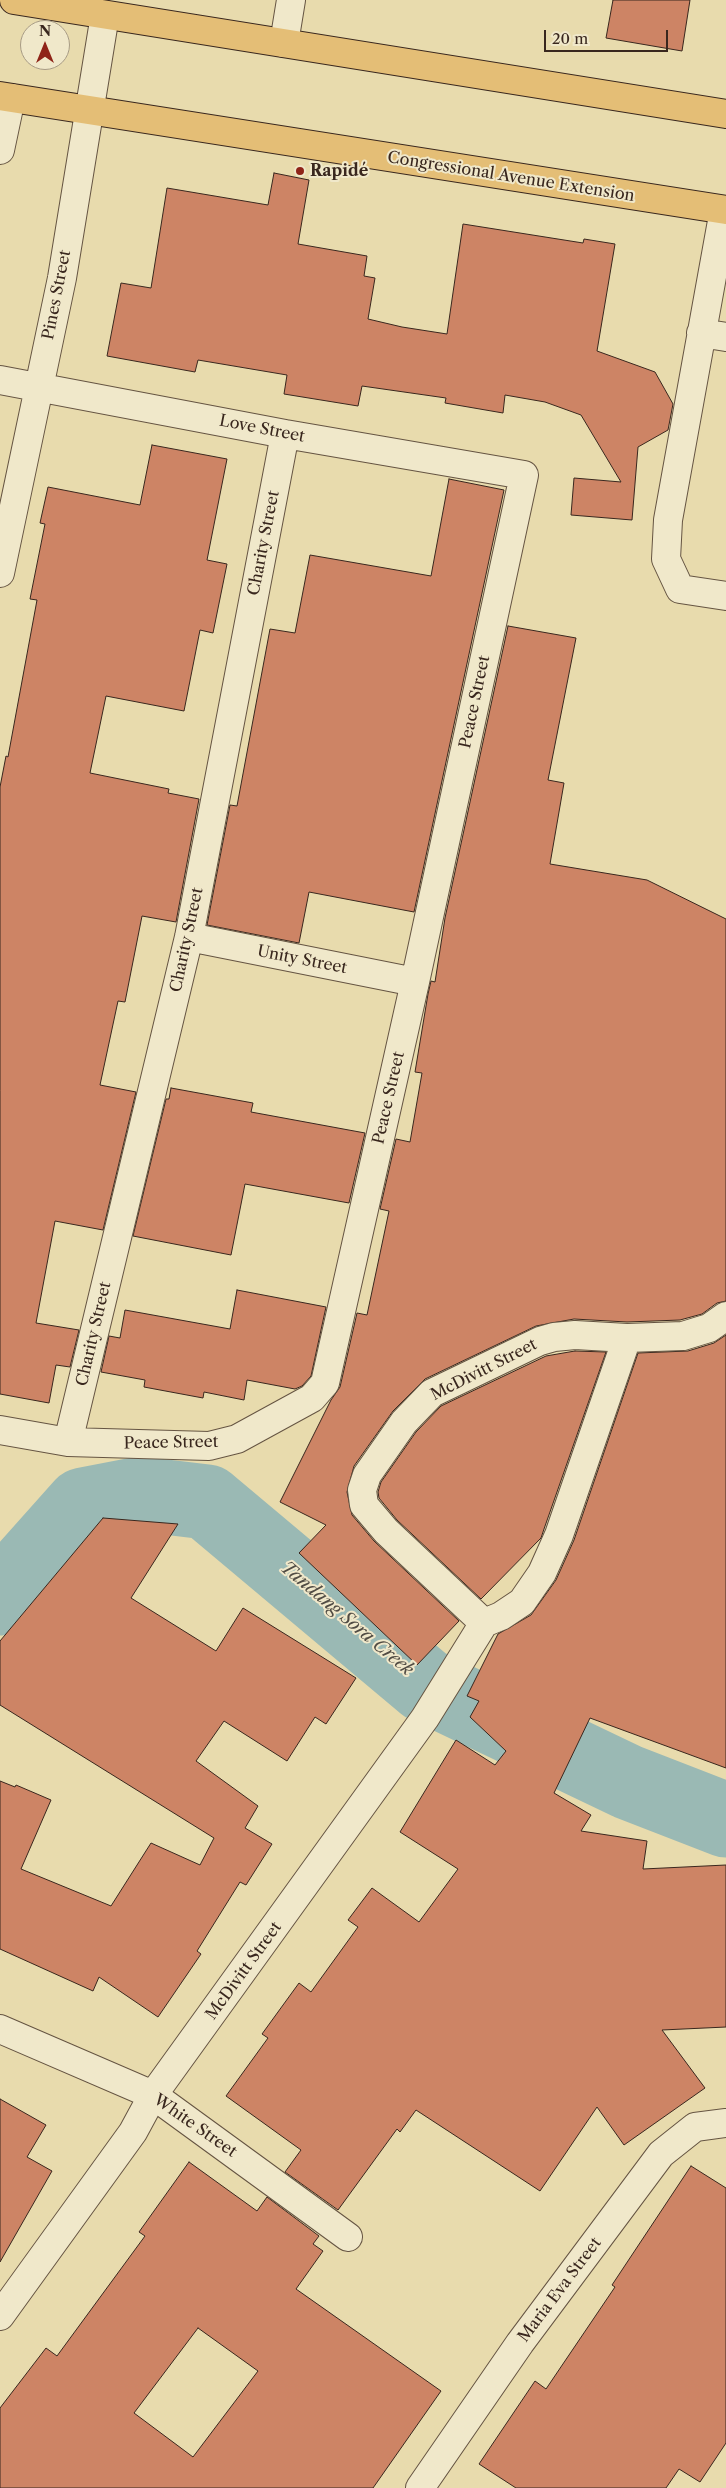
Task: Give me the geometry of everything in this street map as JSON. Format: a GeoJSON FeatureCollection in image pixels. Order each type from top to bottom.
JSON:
{"type":"FeatureCollection","features":[{"type":"Feature","properties":{"kind":"main road"},"geometry":{"type":"LineString","coordinates":[[14,0],[726,114]]}},
{"type":"Feature","properties":{"kind":"main road","name":"Congressional Avenue Extension"},"geometry":{"type":"LineString","coordinates":[[5,97],[725,210]]}},
{"type":"Feature","properties":{"kind":"street"},"geometry":{"type":"LineString","coordinates":[[284,43],[291,0]]}},
{"type":"Feature","properties":{"kind":"street","name":"Pines Street"},"geometry":{"type":"LineString","coordinates":[[0,573],[62,278],[105,15]]}},
{"type":"Feature","properties":{"kind":"street"},"geometry":{"type":"LineString","coordinates":[[0,150],[5,97]]}},
{"type":"Feature","properties":{"kind":"street"},"geometry":{"type":"LineString","coordinates":[[725,210],[714,335],[668,520],[666,559],[680,589],[726,596]]}},
{"type":"Feature","properties":{"kind":"street","name":"Love Street"},"geometry":{"type":"LineString","coordinates":[[0,380],[285,434],[524,475]]}},
{"type":"Feature","properties":{"kind":"street","name":"Charity Street"},"geometry":{"type":"LineString","coordinates":[[68,1442],[189,937],[285,434]]}},
{"type":"Feature","properties":{"kind":"street","name":"Peace Street"},"geometry":{"type":"LineString","coordinates":[[0,1430],[68,1442],[209,1446],[237,1440],[312,1398],[325,1383],[415,982],[524,475]]}},
{"type":"Feature","properties":{"kind":"street","name":"Unity Street"},"geometry":{"type":"LineString","coordinates":[[189,937],[415,982]]}},
{"type":"Feature","properties":{"kind":"street","name":"McDivitt Street"},"geometry":{"type":"LineString","coordinates":[[0,2316],[132,2132],[153,2095],[425,1718],[484,1623],[372,1516],[364,1505],[362,1490],[367,1474],[415,1408],[432,1394],[451,1382],[554,1336],[575,1335],[627,1338],[683,1336],[715,1325],[726,1316]]}},
{"type":"Feature","properties":{"kind":"street"},"geometry":{"type":"LineString","coordinates":[[484,1623],[502,1616],[522,1602],[542,1573],[559,1535],[627,1338]]}},
{"type":"Feature","properties":{"kind":"street","name":"White Street"},"geometry":{"type":"LineString","coordinates":[[0,2029],[153,2095],[348,2237]]}},
{"type":"Feature","properties":{"kind":"street","name":"Maria Eva Street"},"geometry":{"type":"LineString","coordinates":[[420,2488],[520,2343],[661,2154],[695,2127],[726,2123]]}},
{"type":"Feature","properties":{"kind":"building"},"geometry":{"type":"Polygon","coordinates":[[[613,0],[690,0],[682,51],[606,38],[613,0]]]}},
{"type":"Feature","properties":{"kind":"building"},"geometry":{"type":"Polygon","coordinates":[[[274,173],[309,180],[298,244],[367,256],[364,276],[375,278],[368,319],[402,327],[447,334],[463,224],[583,243],[584,239],[615,244],[597,351],[655,372],[673,404],[668,430],[638,447],[632,520],[571,515],[574,478],[621,482],[581,415],[545,402],[505,395],[503,413],[445,403],[446,398],[362,386],[358,406],[284,394],[287,375],[198,360],[195,372],[107,356],[121,283],[151,288],[167,188],[268,205],[274,173]]]}},
{"type":"Feature","properties":{"kind":"building"},"geometry":{"type":"Polygon","coordinates":[[[152,445],[227,459],[207,560],[227,564],[213,633],[200,630],[184,711],[106,696],[90,773],[169,789],[168,793],[199,799],[176,922],[142,916],[125,1002],[118,1001],[100,1085],[136,1092],[103,1230],[55,1221],[36,1323],[79,1330],[70,1367],[56,1365],[49,1403],[0,1394],[0,787],[6,756],[8,757],[37,600],[30,599],[45,524],[40,523],[48,487],[140,505],[152,445]]]}},
{"type":"Feature","properties":{"kind":"building"},"geometry":{"type":"Polygon","coordinates":[[[449,479],[504,490],[414,912],[309,892],[299,943],[207,925],[230,805],[237,806],[270,629],[295,633],[310,555],[431,576],[449,479]]]}},
{"type":"Feature","properties":{"kind":"building"},"geometry":{"type":"Polygon","coordinates":[[[508,626],[576,638],[548,780],[564,783],[550,864],[647,880],[726,919],[726,1301],[717,1303],[702,1314],[680,1320],[627,1322],[574,1319],[536,1326],[425,1379],[393,1411],[354,1466],[347,1492],[352,1515],[374,1541],[459,1621],[417,1665],[299,1553],[326,1525],[280,1502],[331,1400],[340,1387],[357,1313],[367,1315],[389,1211],[380,1209],[396,1139],[410,1142],[422,1073],[415,1072],[428,994],[431,981],[435,982],[445,918],[508,626]]]}},
{"type":"Feature","properties":{"kind":"building"},"geometry":{"type":"Polygon","coordinates":[[[171,1088],[253,1103],[251,1112],[365,1133],[349,1203],[245,1184],[231,1255],[133,1236],[166,1099],[169,1099],[171,1088]]]}},
{"type":"Feature","properties":{"kind":"building"},"geometry":{"type":"Polygon","coordinates":[[[237,1290],[326,1307],[311,1376],[302,1386],[295,1389],[247,1380],[244,1400],[204,1392],[203,1398],[144,1387],[145,1380],[101,1372],[109,1336],[120,1338],[125,1310],[230,1329],[237,1290]]]}},
{"type":"Feature","properties":{"kind":"building"},"geometry":{"type":"Polygon","coordinates":[[[726,1335],[726,1768],[590,1718],[554,1793],[591,1815],[581,1831],[647,1841],[643,1869],[726,1865],[726,2027],[662,2030],[705,2088],[624,2145],[597,2107],[540,2191],[416,2110],[400,2132],[397,2129],[338,2210],[285,2172],[301,2150],[226,2096],[268,2038],[262,2034],[299,1983],[311,1992],[358,1927],[348,1920],[372,1888],[419,1922],[458,1869],[400,1832],[456,1740],[495,1765],[506,1751],[470,1717],[479,1701],[467,1696],[498,1634],[531,1615],[556,1580],[574,1540],[638,1353],[688,1351],[714,1343],[726,1335]]]}},
{"type":"Feature","properties":{"kind":"building"},"geometry":{"type":"Polygon","coordinates":[[[575,1351],[606,1352],[541,1538],[481,1599],[397,1520],[379,1498],[378,1492],[381,1482],[416,1432],[441,1406],[546,1356],[575,1351]]]}},
{"type":"Feature","properties":{"kind":"building"},"geometry":{"type":"Polygon","coordinates":[[[103,1518],[178,1524],[131,1598],[216,1651],[243,1608],[356,1678],[326,1724],[315,1717],[287,1761],[224,1721],[196,1761],[258,1806],[245,1828],[272,1844],[246,1885],[240,1882],[197,1951],[201,1954],[158,2017],[99,1977],[93,1991],[0,1949],[0,1781],[15,1787],[16,1785],[51,1800],[21,1869],[111,1906],[151,1843],[200,1865],[214,1838],[0,1705],[0,1641],[103,1518]]]}},
{"type":"Feature","properties":{"kind":"building"},"geometry":{"type":"Polygon","coordinates":[[[0,2099],[46,2125],[27,2157],[52,2171],[0,2262],[0,2099]]]}},
{"type":"Feature","properties":{"kind":"building"},"geometry":{"type":"Polygon","coordinates":[[[189,2162],[257,2211],[267,2197],[319,2236],[313,2244],[323,2251],[296,2289],[441,2391],[373,2488],[0,2488],[0,2408],[46,2348],[57,2356],[145,2236],[139,2232],[189,2162]],[[198,2328],[134,2413],[193,2457],[258,2371],[198,2328]]]}},
{"type":"Feature","properties":{"kind":"building"},"geometry":{"type":"Polygon","coordinates":[[[691,2166],[726,2188],[726,2443],[700,2482],[679,2469],[666,2488],[516,2488],[479,2464],[535,2381],[546,2389],[615,2287],[612,2285],[691,2166]]]}},
{"type":"Feature","properties":{"kind":"waterway","name":"Tandang Sora Creek"},"geometry":{"type":"LineString","coordinates":[[0,1598],[83,1505],[140,1494],[207,1502],[425,1685],[628,1782],[726,1820]]}},
{"type":"Feature","properties":{"kind":"place","name":"Rapidé"},"geometry":{"type":"Point","coordinates":[300,171]}}]}
